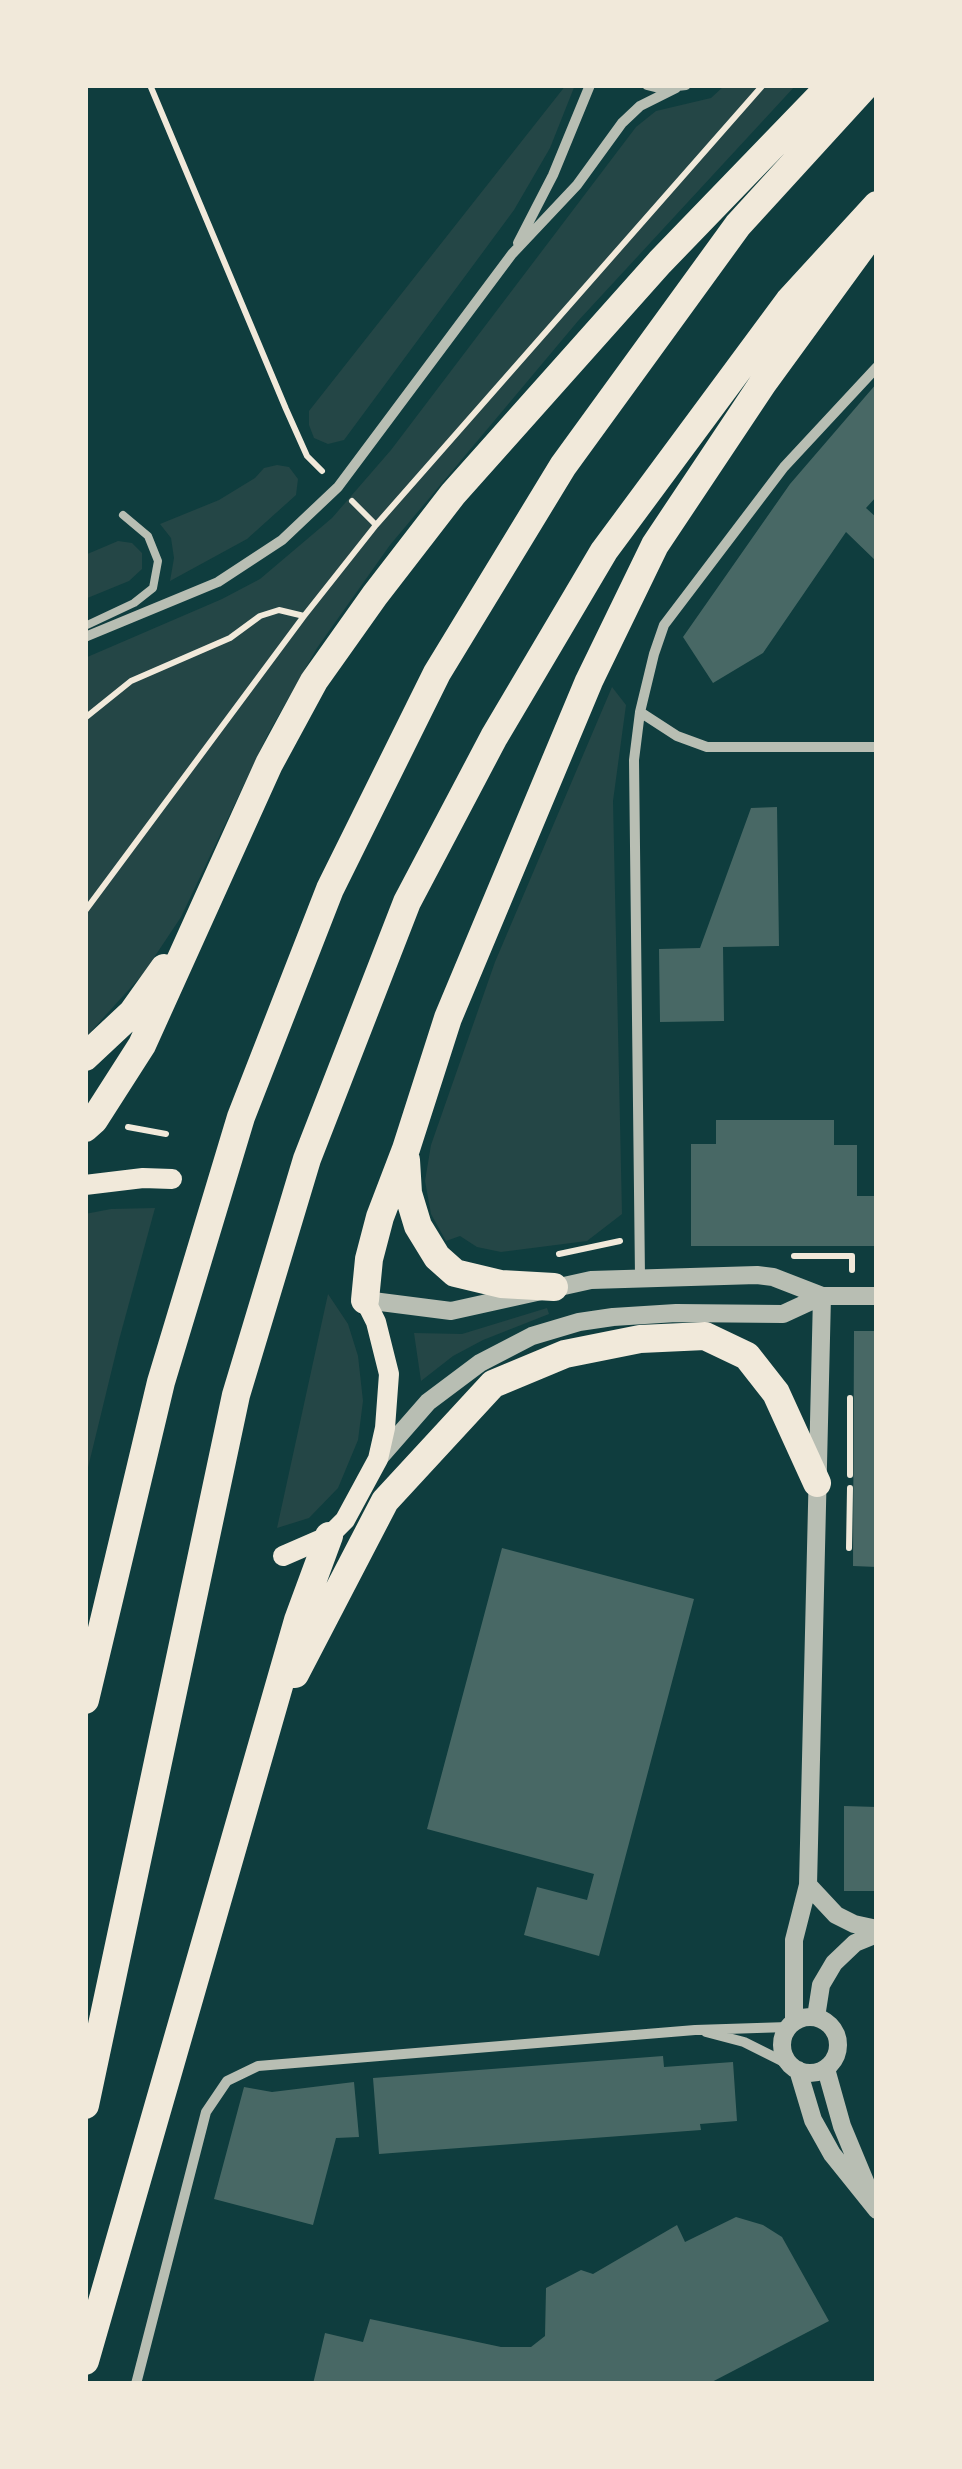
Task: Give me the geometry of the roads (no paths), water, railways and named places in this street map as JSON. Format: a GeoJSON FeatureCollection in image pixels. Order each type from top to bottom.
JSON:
{"type":"FeatureCollection","features":[{"type":"Feature","properties":{"kind":"highway"},"geometry":{"type":"LineString","coordinates":[[85,1128],[142,1044],[270,764],[314,681],[453,494],[660,262],[832,85]]}},
{"type":"Feature","properties":{"kind":"highway"},"geometry":{"type":"LineString","coordinates":[[85,1700],[161,1382],[241,1117],[330,889],[447,656],[562,466],[738,225],[866,85]]}},
{"type":"Feature","properties":{"kind":"highway"},"geometry":{"type":"LineString","coordinates":[[85,2105],[236,1395],[307,1159],[407,902],[494,737],[604,551],[789,301],[877,205]]}},
{"type":"Feature","properties":{"kind":"highway"},"geometry":{"type":"LineString","coordinates":[[365,1300],[369,1259],[448,1018],[589,681],[656,544],[764,383],[877,226]]}},
{"type":"Feature","properties":{"kind":"highway"},"geometry":{"type":"LineString","coordinates":[[85,1057],[132,1013],[200,918]]}},
{"type":"Feature","properties":{"kind":"highway"},"geometry":{"type":"LineString","coordinates":[[406,1149],[408,1193],[418,1226],[436,1257],[455,1273],[501,1284],[554,1287]]}},
{"type":"Feature","properties":{"kind":"highway"},"geometry":{"type":"LineString","coordinates":[[267,1728],[385,1501],[494,1384],[565,1354],[640,1339],[705,1336],[746,1356],[776,1393],[817,1483]]}},
{"type":"Feature","properties":{"kind":"highway"},"geometry":{"type":"LineString","coordinates":[[85,2361],[298,1620],[328,1536]]}},
{"type":"Feature","properties":{"kind":"main road"},"geometry":{"type":"LineString","coordinates":[[85,1185],[142,1178],[172,1179]]}},
{"type":"Feature","properties":{"kind":"main road"},"geometry":{"type":"LineString","coordinates":[[283,1556],[328,1536],[345,1520],[378,1459],[389,1374],[376,1322],[365,1300]]}},
{"type":"Feature","properties":{"kind":"street"},"geometry":{"type":"LineString","coordinates":[[512,254],[553,175],[590,85]]}},
{"type":"Feature","properties":{"kind":"street"},"geometry":{"type":"LineString","coordinates":[[647,85],[681,86]]}},
{"type":"Feature","properties":{"kind":"street"},"geometry":{"type":"LineString","coordinates":[[85,636],[218,582],[282,540],[338,487],[512,254],[577,185],[622,123],[640,106],[681,86]]}},
{"type":"Feature","properties":{"kind":"street"},"geometry":{"type":"LineString","coordinates":[[640,1276],[633,827],[634,760],[640,712],[664,626],[784,468],[877,367]]}},
{"type":"Feature","properties":{"kind":"street"},"geometry":{"type":"LineString","coordinates":[[640,712],[676,736],[707,747],[877,747]]}},
{"type":"Feature","properties":{"kind":"street"},"geometry":{"type":"LineString","coordinates":[[365,1300],[450,1311],[554,1287],[640,1276],[757,1275],[773,1277],[822,1296],[877,1296]]}},
{"type":"Feature","properties":{"kind":"street"},"geometry":{"type":"LineString","coordinates":[[378,1459],[428,1402],[480,1363],[532,1336],[579,1322],[613,1318],[783,1314],[822,1296]]}},
{"type":"Feature","properties":{"kind":"street"},"geometry":{"type":"LineString","coordinates":[[822,1296],[808,1885],[794,1940],[791,2024],[782,2052],[795,2068],[813,2120],[832,2154],[877,2210]]}},
{"type":"Feature","properties":{"kind":"street"},"geometry":{"type":"LineString","coordinates":[[808,1885],[836,1915],[877,1932]]}},
{"type":"Feature","properties":{"kind":"street"},"geometry":{"type":"LineString","coordinates":[[816,2016],[821,1985],[834,1964],[856,1943],[877,1932]]}},
{"type":"Feature","properties":{"kind":"street"},"geometry":{"type":"LineString","coordinates":[[136,2384],[206,2112],[227,2080],[258,2066],[695,2030],[791,2024],[816,2016],[832,2026],[837,2035],[837,2054],[826,2069],[808,2073],[744,2042],[695,2030]]}},
{"type":"Feature","properties":{"kind":"street"},"geometry":{"type":"LineString","coordinates":[[826,2069],[842,2126],[877,2210]]}},
{"type":"Feature","properties":{"kind":"lane"},"geometry":{"type":"LineString","coordinates":[[85,626],[153,588],[158,562],[148,536],[124,515]]}}]}
